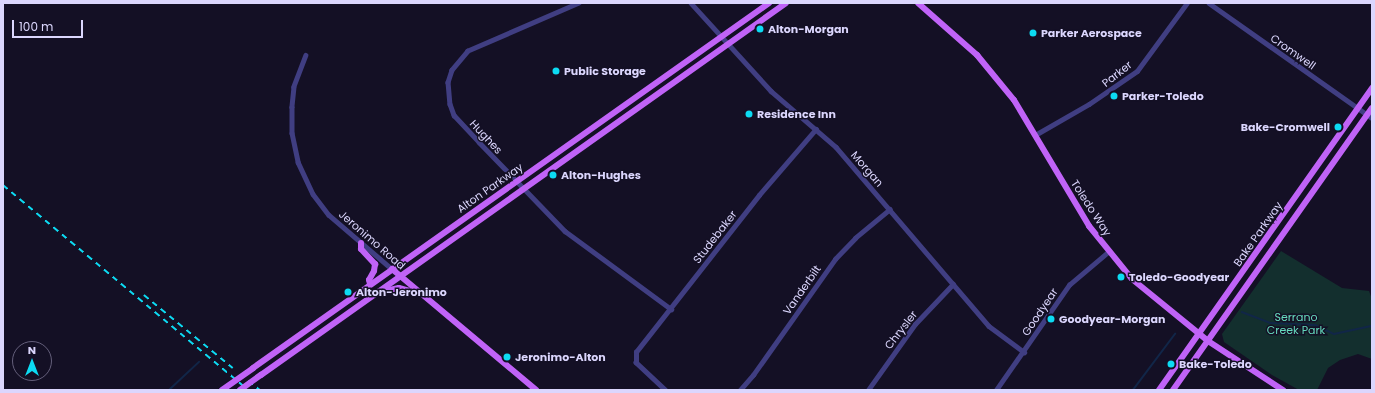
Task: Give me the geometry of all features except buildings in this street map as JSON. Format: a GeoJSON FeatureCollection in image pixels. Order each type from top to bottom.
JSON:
{"type":"FeatureCollection","features":[{"type":"Feature","properties":{"kind":"main road","name":"Alton Parkway"},"geometry":{"type":"LineString","coordinates":[[222,390],[769,3]]}},
{"type":"Feature","properties":{"kind":"main road","name":"Alton Parkway"},"geometry":{"type":"LineString","coordinates":[[240,390],[786,3]]}},
{"type":"Feature","properties":{"kind":"main road","name":"Toledo Way"},"geometry":{"type":"LineString","coordinates":[[918,3],[977,55],[1014,100],[1036,135],[1072,200],[1108,252],[1132,279],[1208,341],[1283,390]]}},
{"type":"Feature","properties":{"kind":"main road","name":"Bake Parkway"},"geometry":{"type":"LineString","coordinates":[[1159,390],[1372,88]]}},
{"type":"Feature","properties":{"kind":"main road","name":"Bake Parkway"},"geometry":{"type":"LineString","coordinates":[[1173,390],[1370,117],[1372,108]]}},
{"type":"Feature","properties":{"kind":"main road"},"geometry":{"type":"LineString","coordinates":[[1268,236],[1278,243]]}},
{"type":"Feature","properties":{"kind":"main road"},"geometry":{"type":"LineString","coordinates":[[361,244],[361,249],[375,264],[374,271],[369,280],[370,284]]}},
{"type":"Feature","properties":{"kind":"main road","name":"Jeronimo Road"},"geometry":{"type":"LineString","coordinates":[[392,269],[536,390]]}},
{"type":"Feature","properties":{"kind":"main road"},"geometry":{"type":"LineString","coordinates":[[378,293],[399,288],[420,294]]}},
{"type":"Feature","properties":{"kind":"street","name":"Hughes"},"geometry":{"type":"LineString","coordinates":[[579,3],[468,51],[452,70],[448,94],[454,115],[523,189],[574,239],[671,309]]}},
{"type":"Feature","properties":{"kind":"street","name":"Morgan"},"geometry":{"type":"LineString","coordinates":[[691,3],[771,91],[836,147],[990,326],[1024,352]]}},
{"type":"Feature","properties":{"kind":"street","name":"Parker"},"geometry":{"type":"LineString","coordinates":[[1036,135],[1089,104],[1137,71],[1187,3]]}},
{"type":"Feature","properties":{"kind":"street","name":"Cromwell"},"geometry":{"type":"LineString","coordinates":[[1208,3],[1370,117]]}},
{"type":"Feature","properties":{"kind":"street","name":"Jeronimo Road"},"geometry":{"type":"LineString","coordinates":[[306,55],[294,87],[294,149],[313,194],[329,215],[392,269]]}},
{"type":"Feature","properties":{"kind":"street","name":"Studebaker"},"geometry":{"type":"LineString","coordinates":[[665,390],[635,360],[636,352],[759,195],[816,129]]}},
{"type":"Feature","properties":{"kind":"street","name":"Vanderbilt"},"geometry":{"type":"LineString","coordinates":[[740,390],[753,375],[835,259],[855,238],[890,208]]}},
{"type":"Feature","properties":{"kind":"street","name":"Goodyear"},"geometry":{"type":"LineString","coordinates":[[996,390],[1070,285],[1108,252]]}},
{"type":"Feature","properties":{"kind":"street","name":"Chrysler"},"geometry":{"type":"LineString","coordinates":[[868,390],[915,324],[953,284]]}},
{"type":"Feature","properties":{"kind":"green space","name":"Serrano Creek Park"},"geometry":{"type":"Polygon","coordinates":[[[1281,251],[1342,288],[1369,291],[1372,299],[1372,359],[1358,354],[1340,360],[1328,368],[1317,390],[1299,390],[1272,375],[1224,342],[1222,334],[1281,251]]]}},
{"type":"Feature","properties":{"kind":"waterway"},"geometry":{"type":"LineString","coordinates":[[1242,312],[1270,323],[1315,325],[1334,334],[1372,326]]}},
{"type":"Feature","properties":{"kind":"waterway"},"geometry":{"type":"LineString","coordinates":[[1133,390],[1175,334]]}},
{"type":"Feature","properties":{"kind":"waterway"},"geometry":{"type":"LineString","coordinates":[[169,390],[199,362]]}},
{"type":"Feature","properties":{"kind":"railway"},"geometry":{"type":"LineString","coordinates":[[3,185],[248,390]]}},
{"type":"Feature","properties":{"kind":"railway"},"geometry":{"type":"LineString","coordinates":[[144,295],[233,368]]}},
{"type":"Feature","properties":{"kind":"railway"},"geometry":{"type":"LineString","coordinates":[[248,381],[260,390]]}},
{"type":"Feature","properties":{"kind":"place","name":"Alton-Morgan"},"geometry":{"type":"Point","coordinates":[760,29]}},
{"type":"Feature","properties":{"kind":"place","name":"Parker Aerospace"},"geometry":{"type":"Point","coordinates":[1033,33]}},
{"type":"Feature","properties":{"kind":"place","name":"Public Storage"},"geometry":{"type":"Point","coordinates":[556,71]}},
{"type":"Feature","properties":{"kind":"place","name":"Parker-Toledo"},"geometry":{"type":"Point","coordinates":[1114,96]}},
{"type":"Feature","properties":{"kind":"place","name":"Residence Inn"},"geometry":{"type":"Point","coordinates":[749,114]}},
{"type":"Feature","properties":{"kind":"place","name":"Bake-Cromwell"},"geometry":{"type":"Point","coordinates":[1338,127]}},
{"type":"Feature","properties":{"kind":"place","name":"Alton-Hughes"},"geometry":{"type":"Point","coordinates":[553,175]}},
{"type":"Feature","properties":{"kind":"place","name":"Toledo-Goodyear"},"geometry":{"type":"Point","coordinates":[1121,277]}},
{"type":"Feature","properties":{"kind":"place","name":"Alton-Jeronimo"},"geometry":{"type":"Point","coordinates":[348,292]}},
{"type":"Feature","properties":{"kind":"place","name":"Goodyear-Morgan"},"geometry":{"type":"Point","coordinates":[1051,319]}},
{"type":"Feature","properties":{"kind":"place","name":"Jeronimo-Alton"},"geometry":{"type":"Point","coordinates":[507,357]}},
{"type":"Feature","properties":{"kind":"place","name":"Bake-Toledo"},"geometry":{"type":"Point","coordinates":[1171,364]}}]}
